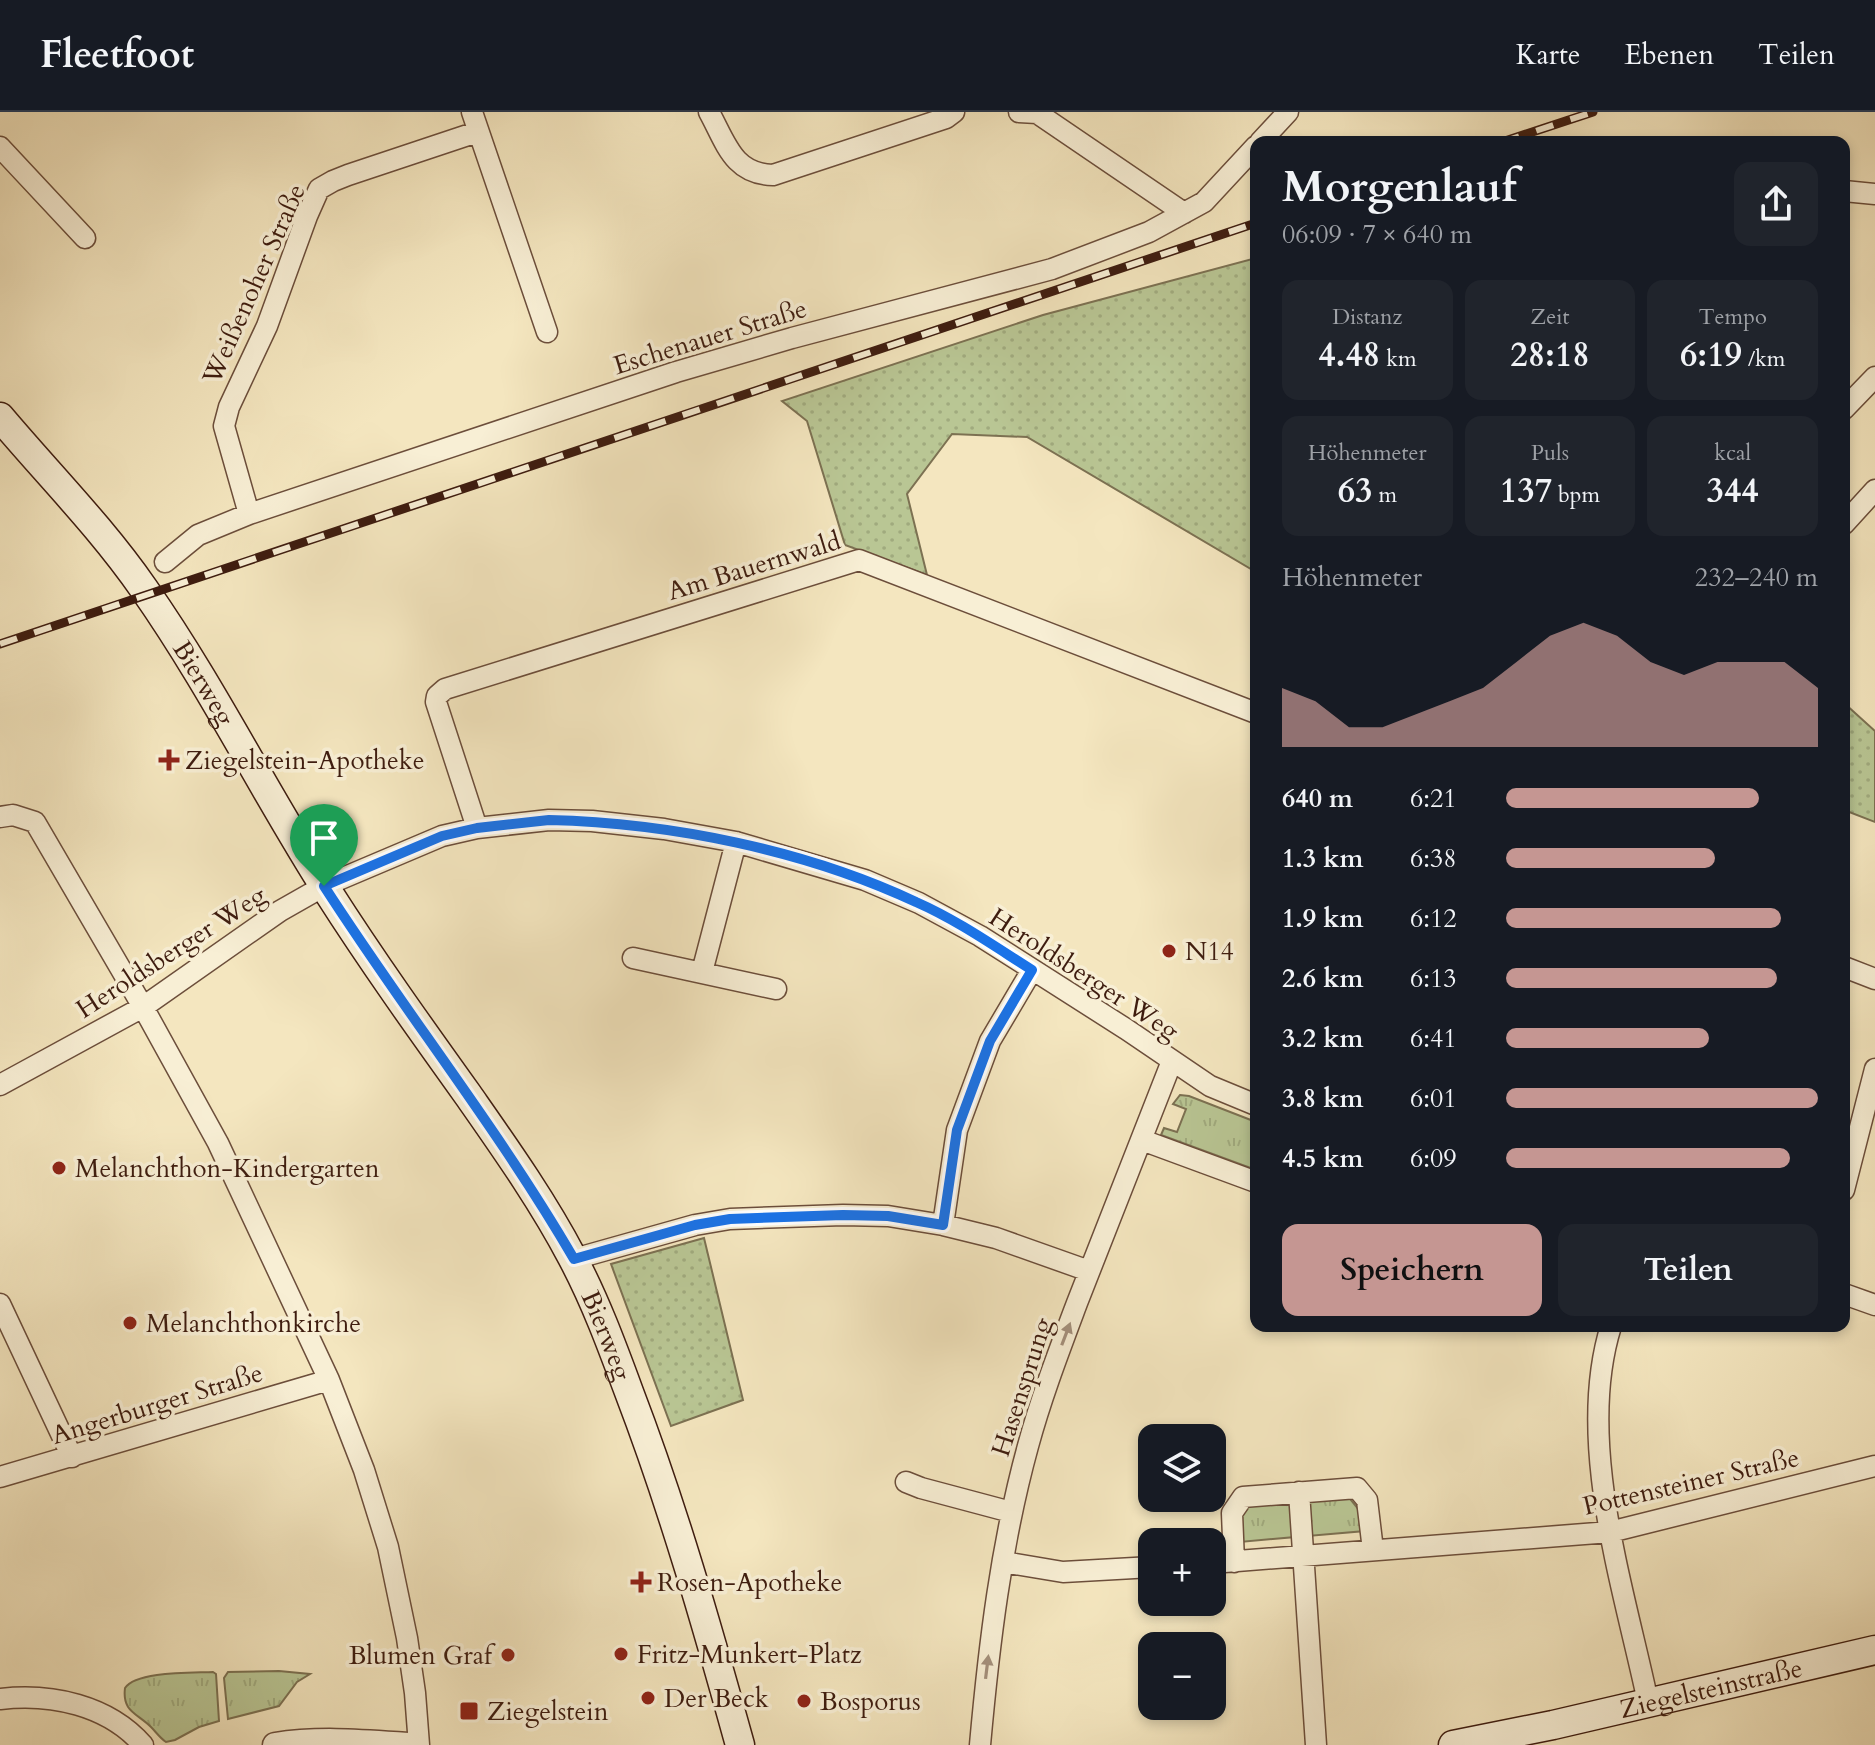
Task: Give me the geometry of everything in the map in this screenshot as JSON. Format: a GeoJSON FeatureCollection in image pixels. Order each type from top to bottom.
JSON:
{"type":"FeatureCollection","features":[{"type":"Feature","properties":{"kind":"main road","name":"Bierweg"},"geometry":{"type":"LineString","coordinates":[[0,417],[142,585],[363,947],[500,1141],[574,1259],[605,1328],[648,1439],[692,1576],[740,1745]]}},
{"type":"Feature","properties":{"kind":"main road","name":"Ziegelsteinstraße"},"geometry":{"type":"LineString","coordinates":[[1453,1745],[1553,1725],[1875,1650]]}},
{"type":"Feature","properties":{"kind":"street"},"geometry":{"type":"LineString","coordinates":[[709,112],[736,162],[758,174],[773,175],[946,118],[954,112]]}},
{"type":"Feature","properties":{"kind":"street"},"geometry":{"type":"LineString","coordinates":[[1019,112],[1037,113],[1184,213]]}},
{"type":"Feature","properties":{"kind":"street","name":"Eschenauer Straße"},"geometry":{"type":"LineString","coordinates":[[1265,136],[1284,114]]}},
{"type":"Feature","properties":{"kind":"street"},"geometry":{"type":"LineString","coordinates":[[474,122],[547,332]]}},
{"type":"Feature","properties":{"kind":"street","name":"Weißenoher Straße"},"geometry":{"type":"LineString","coordinates":[[249,514],[224,426],[229,407],[267,326],[319,189],[474,122]]}},
{"type":"Feature","properties":{"kind":"street"},"geometry":{"type":"LineString","coordinates":[[0,147],[85,238]]}},
{"type":"Feature","properties":{"kind":"street","name":"Eschenauer Straße"},"geometry":{"type":"LineString","coordinates":[[165,562],[198,535],[249,514],[654,379],[792,338],[1052,269],[1149,232],[1204,202],[1250,153]]}},
{"type":"Feature","properties":{"kind":"street"},"geometry":{"type":"LineString","coordinates":[[1850,192],[1875,194]]}},
{"type":"Feature","properties":{"kind":"street"},"geometry":{"type":"LineString","coordinates":[[1850,403],[1875,377]]}},
{"type":"Feature","properties":{"kind":"street"},"geometry":{"type":"LineString","coordinates":[[1850,517],[1875,490]]}},
{"type":"Feature","properties":{"kind":"street","name":"Am Bauernwald"},"geometry":{"type":"LineString","coordinates":[[477,828],[436,702],[437,696],[445,689],[859,560],[1250,707]]}},
{"type":"Feature","properties":{"kind":"street"},"geometry":{"type":"LineString","coordinates":[[0,817],[13,815],[35,822],[218,1143],[296,1306],[364,1470],[388,1547],[409,1650],[419,1745]]}},
{"type":"Feature","properties":{"kind":"street","name":"Heroldsberger Weg"},"geometry":{"type":"LineString","coordinates":[[0,1085],[143,1007],[280,911],[324,886],[442,836],[477,828],[549,820],[664,829],[736,842],[865,880],[980,936],[1210,1086],[1250,1103]]}},
{"type":"Feature","properties":{"kind":"street"},"geometry":{"type":"LineString","coordinates":[[702,972],[736,842]]}},
{"type":"Feature","properties":{"kind":"street"},"geometry":{"type":"LineString","coordinates":[[633,958],[776,989]]}},
{"type":"Feature","properties":{"kind":"street"},"geometry":{"type":"LineString","coordinates":[[1850,969],[1875,979]]}},
{"type":"Feature","properties":{"kind":"street"},"geometry":{"type":"LineString","coordinates":[[943,1225],[957,1130],[990,1041],[1032,970]]}},
{"type":"Feature","properties":{"kind":"street","name":"Hasensprung"},"geometry":{"type":"LineString","coordinates":[[980,1745],[987,1665],[1011,1512],[1028,1445],[1050,1373],[1172,1061]]}},
{"type":"Feature","properties":{"kind":"street"},"geometry":{"type":"LineString","coordinates":[[1850,1167],[1875,1069]]}},
{"type":"Feature","properties":{"kind":"street"},"geometry":{"type":"LineString","coordinates":[[1142,1140],[1250,1180]]}},
{"type":"Feature","properties":{"kind":"street"},"geometry":{"type":"LineString","coordinates":[[574,1259],[680,1229],[730,1219],[858,1215],[888,1216],[943,1225],[996,1238],[1089,1271]]}},
{"type":"Feature","properties":{"kind":"street"},"geometry":{"type":"LineString","coordinates":[[1850,1296],[1875,1305]]}},
{"type":"Feature","properties":{"kind":"street"},"geometry":{"type":"LineString","coordinates":[[0,1304],[72,1457]]}},
{"type":"Feature","properties":{"kind":"street"},"geometry":{"type":"LineString","coordinates":[[1610,1332],[1600,1384],[1598,1443],[1610,1532],[1648,1702]]}},
{"type":"Feature","properties":{"kind":"street","name":"Angerburger Straße"},"geometry":{"type":"LineString","coordinates":[[0,1477],[329,1380]]}},
{"type":"Feature","properties":{"kind":"street","name":"Pottensteiner Straße"},"geometry":{"type":"LineString","coordinates":[[1226,1562],[1610,1532],[1875,1466]]}},
{"type":"Feature","properties":{"kind":"street"},"geometry":{"type":"LineString","coordinates":[[906,1482],[1011,1512]]}},
{"type":"Feature","properties":{"kind":"street"},"geometry":{"type":"LineString","coordinates":[[1234,1562],[1232,1513],[1243,1497],[1299,1492],[1357,1488],[1367,1500],[1373,1550]]}},
{"type":"Feature","properties":{"kind":"street"},"geometry":{"type":"LineString","coordinates":[[1299,1492],[1316,1745]]}},
{"type":"Feature","properties":{"kind":"street"},"geometry":{"type":"LineString","coordinates":[[1003,1562],[1063,1572],[1138,1568]]}},
{"type":"Feature","properties":{"kind":"street"},"geometry":{"type":"LineString","coordinates":[[0,1699],[42,1697],[74,1703],[108,1718],[143,1745]]}},
{"type":"Feature","properties":{"kind":"street"},"geometry":{"type":"LineString","coordinates":[[275,1745],[332,1741],[409,1745]]}},
{"type":"Feature","properties":{"kind":"green space"},"geometry":{"type":"Polygon","coordinates":[[[1250,260],[1250,568],[1027,437],[952,434],[907,494],[927,575],[845,545],[807,421],[782,401],[1043,315],[1250,260]]]}},
{"type":"Feature","properties":{"kind":"green space"},"geometry":{"type":"Polygon","coordinates":[[[1850,708],[1875,731],[1875,822],[1850,812],[1850,708]]]}},
{"type":"Feature","properties":{"kind":"green space"},"geometry":{"type":"Polygon","coordinates":[[[1180,1095],[1189,1096],[1250,1120],[1250,1168],[1161,1135],[1164,1128],[1177,1132],[1186,1109],[1173,1104],[1180,1095]]]}},
{"type":"Feature","properties":{"kind":"green space"},"geometry":{"type":"Polygon","coordinates":[[[704,1238],[743,1400],[671,1426],[611,1264],[704,1238]]]}},
{"type":"Feature","properties":{"kind":"green space"},"geometry":{"type":"Polygon","coordinates":[[[1347,1495],[1364,1516],[1365,1531],[1308,1536],[1305,1505],[1312,1498],[1347,1495]]]}},
{"type":"Feature","properties":{"kind":"green space"},"geometry":{"type":"Polygon","coordinates":[[[1282,1500],[1293,1507],[1295,1537],[1240,1542],[1239,1514],[1250,1502],[1282,1500]]]}},
{"type":"Feature","properties":{"kind":"green space"},"geometry":{"type":"Polygon","coordinates":[[[228,1672],[310,1674],[297,1682],[279,1706],[228,1719],[224,1678],[228,1672]]]}},
{"type":"Feature","properties":{"kind":"green space"},"geometry":{"type":"Polygon","coordinates":[[[216,1674],[219,1721],[199,1727],[175,1740],[166,1742],[126,1702],[125,1688],[140,1678],[216,1674]]]}},
{"type":"Feature","properties":{"kind":"railway"},"geometry":{"type":"LineString","coordinates":[[1520,136],[1593,112]]}},
{"type":"Feature","properties":{"kind":"railway"},"geometry":{"type":"LineString","coordinates":[[0,644],[1250,225]]}},
{"type":"Feature","properties":{"kind":"place","name":"Ziegelstein-Apotheke"},"geometry":{"type":"Point","coordinates":[169,760]}},
{"type":"Feature","properties":{"kind":"place","name":"N14"},"geometry":{"type":"Point","coordinates":[1169,951]}},
{"type":"Feature","properties":{"kind":"place","name":"Melanchthon-Kindergarten"},"geometry":{"type":"Point","coordinates":[59,1168]}},
{"type":"Feature","properties":{"kind":"place","name":"Melanchthonkirche"},"geometry":{"type":"Point","coordinates":[130,1323]}},
{"type":"Feature","properties":{"kind":"place","name":"Rosen-Apotheke"},"geometry":{"type":"Point","coordinates":[641,1582]}},
{"type":"Feature","properties":{"kind":"place","name":"Fritz-Munkert-Platz"},"geometry":{"type":"Point","coordinates":[621,1654]}},
{"type":"Feature","properties":{"kind":"place","name":"Blumen Graf"},"geometry":{"type":"Point","coordinates":[508,1655]}},
{"type":"Feature","properties":{"kind":"place","name":"Der Beck"},"geometry":{"type":"Point","coordinates":[648,1698]}},
{"type":"Feature","properties":{"kind":"place","name":"Bosporus"},"geometry":{"type":"Point","coordinates":[804,1701]}},
{"type":"Feature","properties":{"kind":"place","name":"Ziegelstein"},"geometry":{"type":"Point","coordinates":[469,1711]}},
{"type":"Feature","properties":{"kind":"route"},"geometry":{"type":"LineString","coordinates":[[549,820],[664,829],[736,842],[865,880],[919,903],[980,936],[1032,970],[990,1041],[957,1130],[943,1225],[888,1216],[730,1219],[695,1225],[574,1259],[500,1141],[363,947],[324,886],[419,844],[477,828],[549,820]]}}]}
